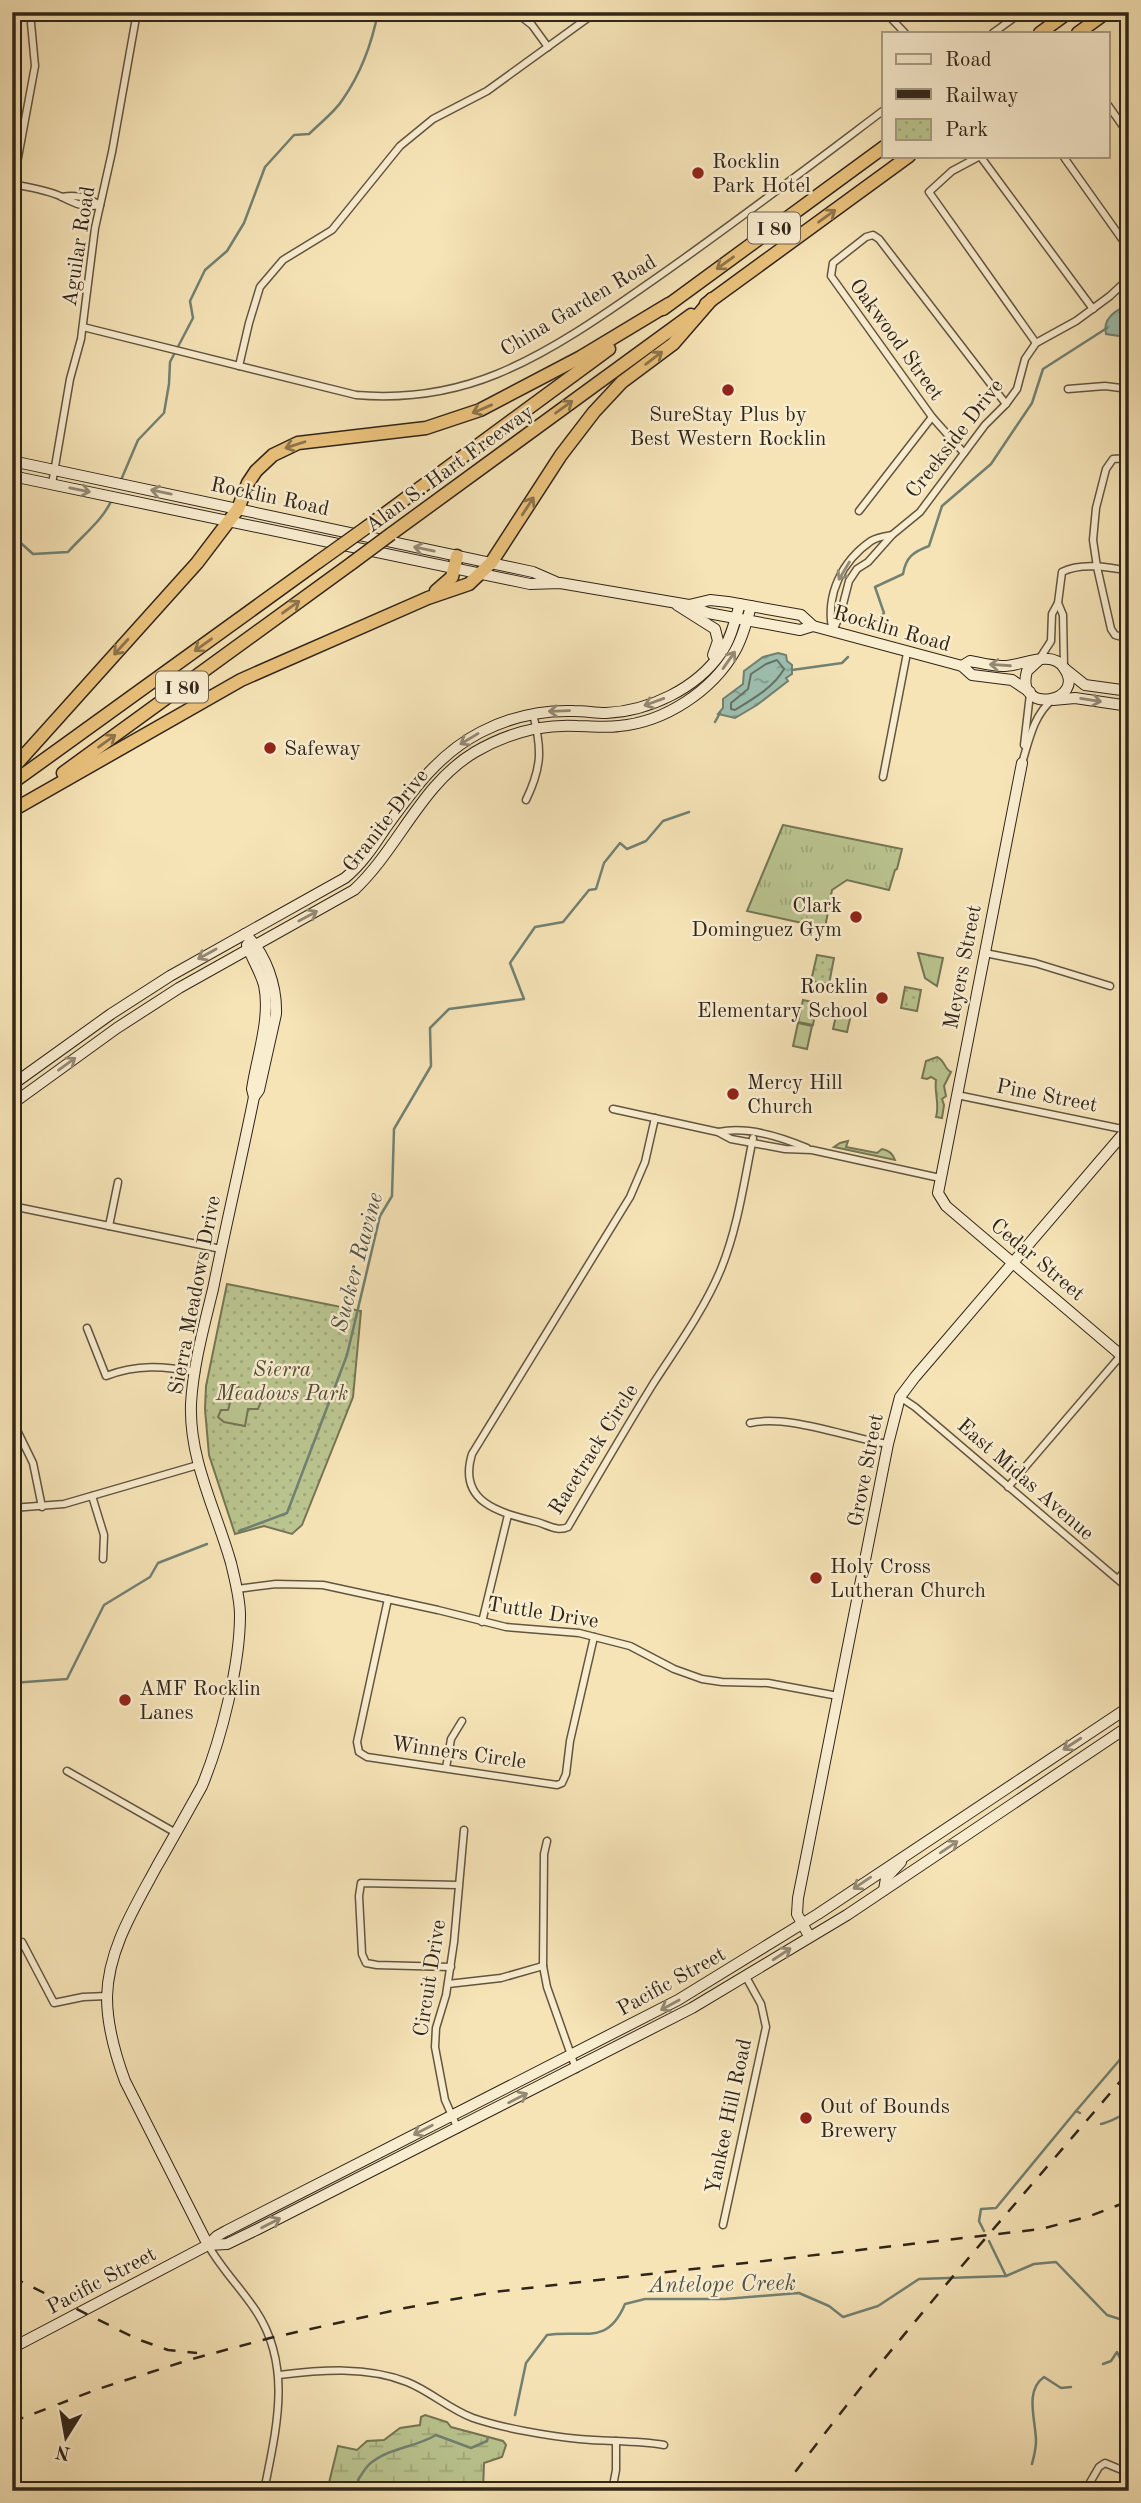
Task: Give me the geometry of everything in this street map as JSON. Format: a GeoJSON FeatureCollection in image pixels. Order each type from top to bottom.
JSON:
{"type":"FeatureCollection","features":[{"type":"Feature","properties":{"kind":"highway"},"geometry":{"type":"LineString","coordinates":[[1041,32],[1069,12]]}},
{"type":"Feature","properties":{"kind":"highway"},"geometry":{"type":"LineString","coordinates":[[1079,32],[1107,12]]}},
{"type":"Feature","properties":{"kind":"highway","name":"Alan S. Hart Freeway"},"geometry":{"type":"LineString","coordinates":[[12,783],[882,149]]}},
{"type":"Feature","properties":{"kind":"highway","name":"Alan S. Hart Freeway"},"geometry":{"type":"LineString","coordinates":[[12,810],[906,158]]}},
{"type":"Feature","properties":{"kind":"highway"},"geometry":{"type":"LineString","coordinates":[[12,810],[241,680],[428,598],[469,583],[491,563],[561,455],[594,412],[622,382],[673,344],[712,299]]}},
{"type":"Feature","properties":{"kind":"highway"},"geometry":{"type":"LineString","coordinates":[[12,769],[197,563],[238,509],[256,471],[285,447],[316,439],[403,431],[451,422],[508,397],[669,304]]}},
{"type":"Feature","properties":{"kind":"highway"},"geometry":{"type":"LineString","coordinates":[[428,598],[448,583],[455,562]]}},
{"type":"Feature","properties":{"kind":"street","name":"Aguilar Road"},"geometry":{"type":"LineString","coordinates":[[52,484],[70,379],[83,327],[95,228],[136,12]]}},
{"type":"Feature","properties":{"kind":"street"},"geometry":{"type":"LineString","coordinates":[[515,12],[532,25],[548,47]]}},
{"type":"Feature","properties":{"kind":"street"},"geometry":{"type":"LineString","coordinates":[[235,365],[260,287],[283,260],[332,230],[400,146],[424,126],[486,90],[596,12]]}},
{"type":"Feature","properties":{"kind":"street"},"geometry":{"type":"LineString","coordinates":[[886,12],[904,32]]}},
{"type":"Feature","properties":{"kind":"street"},"geometry":{"type":"LineString","coordinates":[[994,32],[1022,12]]}},
{"type":"Feature","properties":{"kind":"street"},"geometry":{"type":"LineString","coordinates":[[31,23],[35,66],[13,186],[62,197],[69,203],[89,207],[100,205]]}},
{"type":"Feature","properties":{"kind":"street"},"geometry":{"type":"LineString","coordinates":[[1110,108],[1129,135]]}},
{"type":"Feature","properties":{"kind":"street","name":"China Garden Road"},"geometry":{"type":"LineString","coordinates":[[83,327],[356,395],[386,398],[435,392],[495,375],[518,365],[608,312],[708,243],[882,112]]}},
{"type":"Feature","properties":{"kind":"street"},"geometry":{"type":"LineString","coordinates":[[976,158],[952,171],[929,192],[1036,343],[1093,309],[1129,278]]}},
{"type":"Feature","properties":{"kind":"street"},"geometry":{"type":"LineString","coordinates":[[981,158],[1093,309]]}},
{"type":"Feature","properties":{"kind":"street"},"geometry":{"type":"LineString","coordinates":[[1064,158],[1129,249]]}},
{"type":"Feature","properties":{"kind":"street","name":"Oakwood Street"},"geometry":{"type":"LineString","coordinates":[[964,453],[932,417],[831,276],[833,263],[866,237],[873,235],[879,239],[1006,404]]}},
{"type":"Feature","properties":{"kind":"street","name":"Creekside Drive"},"geometry":{"type":"LineString","coordinates":[[833,631],[849,581],[857,569],[868,562],[892,535],[920,512],[985,425],[1006,404],[1017,389],[1026,359],[1036,343]]}},
{"type":"Feature","properties":{"kind":"street"},"geometry":{"type":"LineString","coordinates":[[1068,389],[1105,386],[1129,388]]}},
{"type":"Feature","properties":{"kind":"street"},"geometry":{"type":"LineString","coordinates":[[859,511],[932,417]]}},
{"type":"Feature","properties":{"kind":"street"},"geometry":{"type":"LineString","coordinates":[[1129,458],[1114,459],[1106,469],[1094,526],[1097,566],[1111,629],[1115,635],[1129,639]]}},
{"type":"Feature","properties":{"kind":"street","name":"Rocklin Road"},"geometry":{"type":"LineString","coordinates":[[12,461],[238,509],[455,562],[480,573],[530,584],[560,583],[689,605],[708,613],[800,630],[813,626]]}},
{"type":"Feature","properties":{"kind":"street","name":"Rocklin Road"},"geometry":{"type":"LineString","coordinates":[[12,476],[229,521],[455,562],[491,563],[533,572],[560,583]]}},
{"type":"Feature","properties":{"kind":"street","name":"Creekside Drive"},"geometry":{"type":"LineString","coordinates":[[833,631],[829,611],[835,587],[844,568],[873,539],[892,535]]}},
{"type":"Feature","properties":{"kind":"street"},"geometry":{"type":"LineString","coordinates":[[1129,571],[1097,566],[1062,572],[1058,603],[1052,614],[1051,641],[1039,660],[1030,666],[1026,676],[1030,692],[1040,699],[1076,698],[1129,706]]}},
{"type":"Feature","properties":{"kind":"street","name":"Rocklin Road"},"geometry":{"type":"LineString","coordinates":[[689,605],[710,600],[801,615],[813,626],[962,666],[972,675],[1012,680],[1030,692]]}},
{"type":"Feature","properties":{"kind":"street"},"geometry":{"type":"LineString","coordinates":[[674,603],[715,629],[718,641],[710,664]]}},
{"type":"Feature","properties":{"kind":"street"},"geometry":{"type":"LineString","coordinates":[[1053,700],[1066,689],[1068,676],[1064,668],[1063,615],[1058,603]]}},
{"type":"Feature","properties":{"kind":"street"},"geometry":{"type":"LineString","coordinates":[[741,619],[745,605]]}},
{"type":"Feature","properties":{"kind":"street","name":"Granite Drive"},"geometry":{"type":"LineString","coordinates":[[12,1085],[134,999],[203,956],[334,886],[354,871],[418,783],[455,747],[483,731],[533,714],[568,711],[607,713],[635,708],[676,692],[719,656],[741,619]]}},
{"type":"Feature","properties":{"kind":"street","name":"Granite Drive"},"geometry":{"type":"LineString","coordinates":[[12,1104],[178,988],[354,890],[373,871],[433,788],[463,760],[506,737],[536,729],[639,723],[671,710],[697,694],[719,674],[737,649],[741,619]]}},
{"type":"Feature","properties":{"kind":"street"},"geometry":{"type":"LineString","coordinates":[[883,778],[907,653]]}},
{"type":"Feature","properties":{"kind":"street"},"geometry":{"type":"LineString","coordinates":[[1039,660],[1056,661],[1084,685],[1129,691]]}},
{"type":"Feature","properties":{"kind":"street","name":"Rocklin Road"},"geometry":{"type":"LineString","coordinates":[[962,666],[970,661],[1002,666],[1039,660]]}},
{"type":"Feature","properties":{"kind":"street","name":"Meyers Street"},"geometry":{"type":"LineString","coordinates":[[940,1178],[1022,763],[1030,692]]}},
{"type":"Feature","properties":{"kind":"street","name":"Meyers Street"},"geometry":{"type":"LineString","coordinates":[[1022,763],[1037,718],[1043,707],[1053,700]]}},
{"type":"Feature","properties":{"kind":"street"},"geometry":{"type":"LineString","coordinates":[[526,800],[540,763],[533,714]]}},
{"type":"Feature","properties":{"kind":"street","name":"Sierra Meadows Drive"},"geometry":{"type":"LineString","coordinates":[[208,2245],[125,2081],[112,2038],[107,1996],[113,1962],[126,1922],[202,1786],[220,1733],[239,1640],[237,1589],[198,1465],[191,1416],[196,1372],[221,1250],[254,1097],[259,1090],[276,1014],[271,982],[245,933]]}},
{"type":"Feature","properties":{"kind":"street","name":"Sierra Meadows Drive"},"geometry":{"type":"LineString","coordinates":[[252,946],[265,994],[265,1014],[252,1088],[254,1097]]}},
{"type":"Feature","properties":{"kind":"street"},"geometry":{"type":"LineString","coordinates":[[985,953],[1035,963],[1110,986]]}},
{"type":"Feature","properties":{"kind":"street"},"geometry":{"type":"LineString","coordinates":[[260,1046],[276,1014]]}},
{"type":"Feature","properties":{"kind":"street","name":"Pine Street"},"geometry":{"type":"LineString","coordinates":[[957,1095],[1128,1129]]}},
{"type":"Feature","properties":{"kind":"street"},"geometry":{"type":"LineString","coordinates":[[613,1109],[719,1132],[731,1139],[753,1141],[785,1150],[812,1150]]}},
{"type":"Feature","properties":{"kind":"street","name":"Racetrack Circle"},"geometry":{"type":"LineString","coordinates":[[654,1118],[645,1162],[630,1197],[472,1454],[470,1478],[476,1493],[488,1506],[508,1515],[561,1530],[570,1524],[709,1294],[732,1237],[753,1141]]}},
{"type":"Feature","properties":{"kind":"street"},"geometry":{"type":"LineString","coordinates":[[719,1132],[734,1128],[788,1139],[812,1150],[940,1178]]}},
{"type":"Feature","properties":{"kind":"street","name":"Grove Street"},"geometry":{"type":"LineString","coordinates":[[809,1936],[797,1914],[798,1898],[888,1444],[900,1397],[1128,1129]]}},
{"type":"Feature","properties":{"kind":"street","name":"Cedar Street"},"geometry":{"type":"LineString","coordinates":[[940,1178],[938,1193],[942,1202],[1125,1359]]}},
{"type":"Feature","properties":{"kind":"street"},"geometry":{"type":"LineString","coordinates":[[109,1226],[118,1182]]}},
{"type":"Feature","properties":{"kind":"street"},"geometry":{"type":"LineString","coordinates":[[12,1206],[221,1250]]}},
{"type":"Feature","properties":{"kind":"street"},"geometry":{"type":"LineString","coordinates":[[87,1328],[107,1376],[142,1366],[196,1372]]}},
{"type":"Feature","properties":{"kind":"street"},"geometry":{"type":"LineString","coordinates":[[1008,1487],[1125,1359],[1129,1346]]}},
{"type":"Feature","properties":{"kind":"street","name":"East Midas Avenue"},"geometry":{"type":"LineString","coordinates":[[900,1397],[915,1406],[1129,1589]]}},
{"type":"Feature","properties":{"kind":"street"},"geometry":{"type":"LineString","coordinates":[[12,1420],[33,1463],[43,1507]]}},
{"type":"Feature","properties":{"kind":"street"},"geometry":{"type":"LineString","coordinates":[[750,1423],[760,1420],[781,1421],[888,1444]]}},
{"type":"Feature","properties":{"kind":"street"},"geometry":{"type":"LineString","coordinates":[[12,1508],[43,1507],[92,1496],[198,1465]]}},
{"type":"Feature","properties":{"kind":"street"},"geometry":{"type":"LineString","coordinates":[[92,1496],[104,1535],[103,1559]]}},
{"type":"Feature","properties":{"kind":"street"},"geometry":{"type":"LineString","coordinates":[[482,1622],[508,1515]]}},
{"type":"Feature","properties":{"kind":"street"},"geometry":{"type":"LineString","coordinates":[[1118,1579],[1129,1566]]}},
{"type":"Feature","properties":{"kind":"street","name":"Tuttle Drive"},"geometry":{"type":"LineString","coordinates":[[237,1589],[276,1584],[323,1585],[516,1629],[566,1631],[594,1637],[630,1646],[674,1669],[702,1679],[768,1682],[838,1696]]}},
{"type":"Feature","properties":{"kind":"street","name":"Winners Circle"},"geometry":{"type":"LineString","coordinates":[[388,1599],[357,1748],[362,1756],[367,1757],[557,1785],[562,1783],[594,1637]]}},
{"type":"Feature","properties":{"kind":"street","name":"Pacific Street"},"geometry":{"type":"LineString","coordinates":[[12,2348],[208,2245],[217,2235],[571,2056],[739,1965],[1129,1707]]}},
{"type":"Feature","properties":{"kind":"street"},"geometry":{"type":"LineString","coordinates":[[1089,1751],[1113,1717]]}},
{"type":"Feature","properties":{"kind":"street"},"geometry":{"type":"LineString","coordinates":[[446,1768],[451,1739],[462,1721]]}},
{"type":"Feature","properties":{"kind":"street","name":"Pacific Street"},"geometry":{"type":"LineString","coordinates":[[208,2245],[227,2244],[672,2020],[847,1915],[1129,1726]]}},
{"type":"Feature","properties":{"kind":"street"},"geometry":{"type":"LineString","coordinates":[[67,1771],[176,1833]]}},
{"type":"Feature","properties":{"kind":"street"},"geometry":{"type":"LineString","coordinates":[[977,1808],[984,1809],[1007,1800],[1014,1801]]}},
{"type":"Feature","properties":{"kind":"street","name":"Circuit Drive"},"geometry":{"type":"LineString","coordinates":[[458,2129],[446,2100],[435,2048],[436,2028],[451,1967],[464,1830]]}},
{"type":"Feature","properties":{"kind":"street"},"geometry":{"type":"LineString","coordinates":[[547,1841],[544,1854],[543,1966],[547,1987],[576,2069]]}},
{"type":"Feature","properties":{"kind":"street"},"geometry":{"type":"LineString","coordinates":[[884,1890],[886,1878],[914,1849]]}},
{"type":"Feature","properties":{"kind":"street"},"geometry":{"type":"LineString","coordinates":[[451,1967],[377,1965],[366,1962],[362,1954],[359,1896],[361,1883],[458,1885]]}},
{"type":"Feature","properties":{"kind":"street"},"geometry":{"type":"LineString","coordinates":[[22,1942],[54,2004],[83,1997],[107,1996]]}},
{"type":"Feature","properties":{"kind":"street"},"geometry":{"type":"LineString","coordinates":[[448,1984],[501,1978],[543,1966]]}},
{"type":"Feature","properties":{"kind":"street","name":"Yankee Hill Road"},"geometry":{"type":"LineString","coordinates":[[723,2225],[766,2027],[761,2004],[746,1977]]}},
{"type":"Feature","properties":{"kind":"street"},"geometry":{"type":"LineString","coordinates":[[208,2245],[220,2267],[247,2298],[273,2346],[279,2375],[278,2423],[264,2491]]}},
{"type":"Feature","properties":{"kind":"street"},"geometry":{"type":"LineString","coordinates":[[279,2375],[332,2371],[382,2374],[406,2381],[472,2418],[551,2435],[664,2445]]}},
{"type":"Feature","properties":{"kind":"street"},"geometry":{"type":"LineString","coordinates":[[612,2491],[616,2470],[616,2441]]}},
{"type":"Feature","properties":{"kind":"street"},"geometry":{"type":"LineString","coordinates":[[1085,2491],[1099,2467],[1105,2463],[1129,2473]]}},
{"type":"Feature","properties":{"kind":"green space"},"geometry":{"type":"Polygon","coordinates":[[[783,825],[902,849],[889,890],[847,880],[832,890],[825,928],[747,911],[783,825]]]}},
{"type":"Feature","properties":{"kind":"green space"},"geometry":{"type":"Polygon","coordinates":[[[918,953],[943,958],[937,986],[925,978],[918,953]]]}},
{"type":"Feature","properties":{"kind":"green space"},"geometry":{"type":"Polygon","coordinates":[[[817,955],[834,958],[829,984],[811,981],[817,955]]]}},
{"type":"Feature","properties":{"kind":"green space"},"geometry":{"type":"Polygon","coordinates":[[[905,987],[921,990],[917,1011],[901,1008],[905,987]]]}},
{"type":"Feature","properties":{"kind":"green space"},"geometry":{"type":"Polygon","coordinates":[[[803,1000],[817,1003],[813,1025],[798,1022],[803,1000]]]}},
{"type":"Feature","properties":{"kind":"green space"},"geometry":{"type":"Polygon","coordinates":[[[838,1007],[852,1010],[847,1032],[833,1029],[838,1007]]]}},
{"type":"Feature","properties":{"kind":"green space"},"geometry":{"type":"Polygon","coordinates":[[[798,1023],[812,1026],[807,1049],[793,1046],[798,1023]]]}},
{"type":"Feature","properties":{"kind":"green space"},"geometry":{"type":"Polygon","coordinates":[[[937,1057],[951,1072],[944,1086],[946,1096],[942,1099],[942,1118],[936,1117],[936,1080],[931,1077],[922,1078],[926,1061],[937,1057]]]}},
{"type":"Feature","properties":{"kind":"green space"},"geometry":{"type":"Polygon","coordinates":[[[848,1141],[846,1147],[877,1153],[882,1149],[892,1154],[895,1160],[834,1147],[848,1141]]]}},
{"type":"Feature","properties":{"kind":"green space","name":"Sierra Meadows Park"},"geometry":{"type":"Polygon","coordinates":[[[227,1284],[361,1311],[353,1397],[302,1525],[292,1534],[264,1526],[235,1534],[209,1455],[206,1386],[227,1284]]]}},
{"type":"Feature","properties":{"kind":"green space"},"geometry":{"type":"Polygon","coordinates":[[[235,1386],[241,1388],[241,1395],[256,1397],[261,1402],[258,1409],[248,1409],[245,1426],[224,1422],[218,1417],[221,1410],[228,1410],[235,1386]]]}},
{"type":"Feature","properties":{"kind":"green space"},"geometry":{"type":"Polygon","coordinates":[[[425,2415],[447,2422],[451,2427],[503,2441],[506,2445],[502,2457],[484,2463],[483,2491],[327,2491],[338,2446],[357,2450],[367,2441],[384,2440],[400,2428],[420,2425],[421,2417],[425,2415]]]}},
{"type":"Feature","properties":{"kind":"water"},"geometry":{"type":"Polygon","coordinates":[[[1129,306],[1125,310],[1129,313],[1129,336],[1126,333],[1119,336],[1106,334],[1106,324],[1111,316],[1129,306]]]}},
{"type":"Feature","properties":{"kind":"water"},"geometry":{"type":"Polygon","coordinates":[[[778,653],[786,655],[787,661],[792,665],[792,674],[786,678],[788,681],[735,718],[718,714],[723,708],[723,699],[743,684],[744,671],[763,657],[778,653]]]}},
{"type":"Feature","properties":{"kind":"waterway"},"geometry":{"type":"LineString","coordinates":[[121,480],[138,440],[164,413],[170,362],[193,318],[190,301],[205,270],[227,251],[244,223],[265,167],[294,135],[309,134],[343,99],[365,57],[378,12]]}},
{"type":"Feature","properties":{"kind":"waterway","name":"Sucker Ravine"},"geometry":{"type":"LineString","coordinates":[[878,620],[884,613],[875,587],[903,574],[911,556],[929,546],[942,506],[991,464],[1032,403],[1043,369],[1107,328]]}},
{"type":"Feature","properties":{"kind":"waterway"},"geometry":{"type":"LineString","coordinates":[[12,535],[33,554],[68,552],[99,520],[112,499]]}},
{"type":"Feature","properties":{"kind":"waterway","name":"Sucker Ravine"},"geometry":{"type":"LineString","coordinates":[[792,670],[842,663],[848,657]]}},
{"type":"Feature","properties":{"kind":"waterway","name":"Sucker Ravine"},"geometry":{"type":"LineString","coordinates":[[715,722],[720,713]]}},
{"type":"Feature","properties":{"kind":"waterway","name":"Sucker Ravine"},"geometry":{"type":"LineString","coordinates":[[239,1531],[287,1513],[347,1355],[380,1216],[392,1196],[394,1129],[431,1066],[430,1028],[449,1009],[524,999],[510,963],[535,927],[563,922],[589,890],[596,889],[604,863],[620,843],[627,849],[646,841],[663,821],[689,812]]}},
{"type":"Feature","properties":{"kind":"waterway","name":"Sucker Ravine"},"geometry":{"type":"LineString","coordinates":[[12,1683],[67,1679],[104,1605],[150,1577],[158,1563],[207,1544]]}},
{"type":"Feature","properties":{"kind":"waterway"},"geometry":{"type":"LineString","coordinates":[[1076,2111],[1129,2049]]}},
{"type":"Feature","properties":{"kind":"waterway"},"geometry":{"type":"LineString","coordinates":[[984,2231],[979,2221],[981,2209],[996,2208],[1076,2111],[1080,2113]]}},
{"type":"Feature","properties":{"kind":"waterway"},"geometry":{"type":"LineString","coordinates":[[1101,2124],[1129,2113]]}},
{"type":"Feature","properties":{"kind":"waterway"},"geometry":{"type":"LineString","coordinates":[[989,2241],[1006,2276]]}},
{"type":"Feature","properties":{"kind":"waterway","name":"Antelope Creek"},"geometry":{"type":"LineString","coordinates":[[515,2415],[526,2363],[547,2335],[602,2331],[618,2317],[625,2304],[645,2299],[725,2299],[799,2293],[829,2306],[843,2317],[878,2306],[919,2279],[1006,2276],[1034,2264],[1056,2262],[1107,2315],[1129,2322]]}},
{"type":"Feature","properties":{"kind":"waterway"},"geometry":{"type":"LineString","coordinates":[[1103,2364],[1111,2361],[1117,2352],[1129,2367]]}},
{"type":"Feature","properties":{"kind":"waterway"},"geometry":{"type":"LineString","coordinates":[[1032,2464],[1036,2441],[1032,2407],[1034,2390],[1044,2377],[1061,2388],[1071,2387]]}},
{"type":"Feature","properties":{"kind":"waterway","name":"Antelope Creek"},"geometry":{"type":"LineString","coordinates":[[363,2491],[358,2480],[379,2457],[436,2435],[471,2448],[487,2441],[488,2437]]}},
{"type":"Feature","properties":{"kind":"railway"},"geometry":{"type":"LineString","coordinates":[[781,2491],[864,2383],[1129,2071]]}},
{"type":"Feature","properties":{"kind":"railway"},"geometry":{"type":"LineString","coordinates":[[12,2422],[98,2389],[192,2359],[270,2338],[405,2308],[494,2292],[1041,2229],[1090,2216],[1129,2201]]}},
{"type":"Feature","properties":{"kind":"railway"},"geometry":{"type":"LineString","coordinates":[[12,2277],[137,2339],[168,2350],[197,2353]]}},
{"type":"Feature","properties":{"kind":"place","name":"Rocklin Park Hotel"},"geometry":{"type":"Point","coordinates":[698,173]}},
{"type":"Feature","properties":{"kind":"place","name":"SureStay Plus by Best Western Rocklin"},"geometry":{"type":"Point","coordinates":[728,390]}},
{"type":"Feature","properties":{"kind":"place","name":"Safeway"},"geometry":{"type":"Point","coordinates":[270,748]}},
{"type":"Feature","properties":{"kind":"place","name":"Clark Dominguez Gym"},"geometry":{"type":"Point","coordinates":[856,917]}},
{"type":"Feature","properties":{"kind":"place","name":"Rocklin Elementary School"},"geometry":{"type":"Point","coordinates":[882,998]}},
{"type":"Feature","properties":{"kind":"place","name":"Mercy Hill Church"},"geometry":{"type":"Point","coordinates":[733,1094]}},
{"type":"Feature","properties":{"kind":"place","name":"Holy Cross Lutheran Church"},"geometry":{"type":"Point","coordinates":[816,1578]}},
{"type":"Feature","properties":{"kind":"place","name":"AMF Rocklin Lanes"},"geometry":{"type":"Point","coordinates":[125,1700]}},
{"type":"Feature","properties":{"kind":"place","name":"Out of Bounds Brewery"},"geometry":{"type":"Point","coordinates":[806,2118]}}]}
